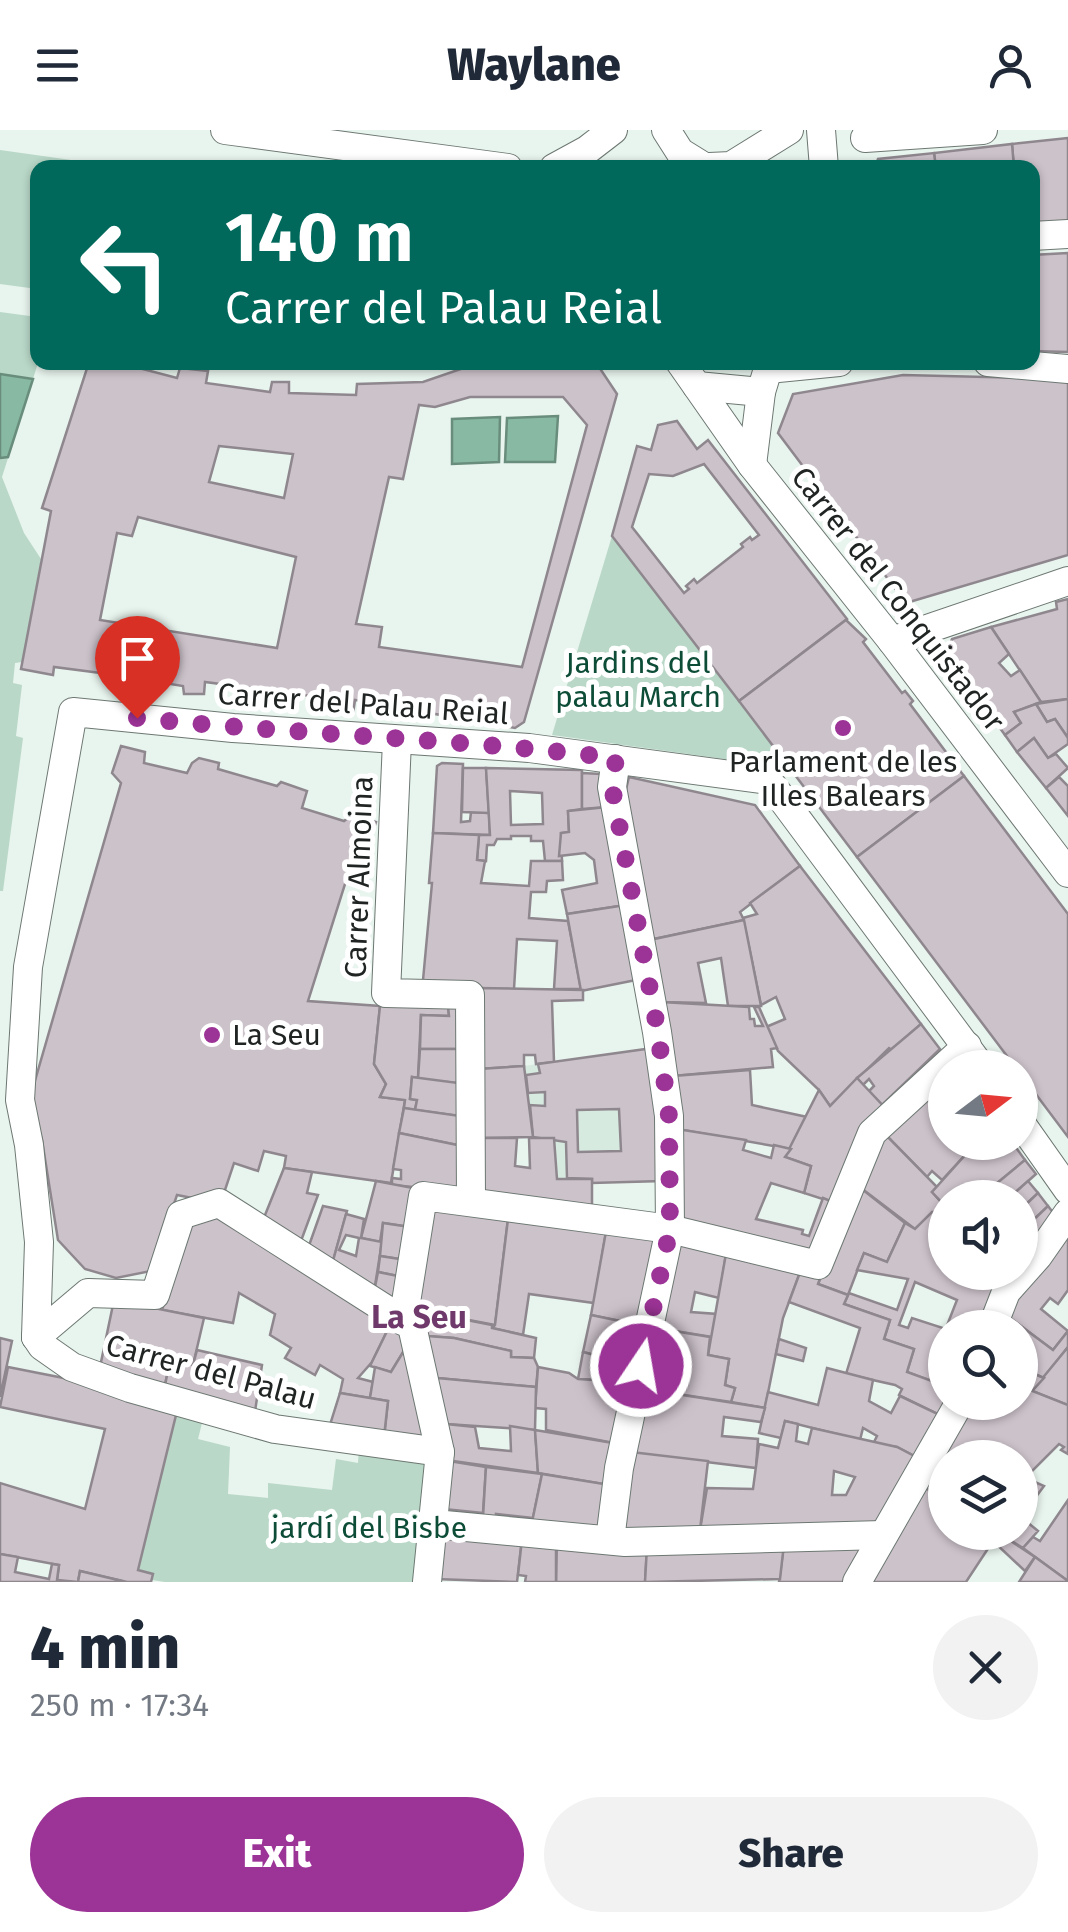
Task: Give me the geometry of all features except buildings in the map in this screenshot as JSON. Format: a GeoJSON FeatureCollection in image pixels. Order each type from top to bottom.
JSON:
{"type":"FeatureCollection","features":[{"type":"Feature","properties":{"kind":"street"},"geometry":{"type":"LineString","coordinates":[[225,130],[448,160]]}},
{"type":"Feature","properties":{"kind":"street"},"geometry":{"type":"LineString","coordinates":[[569,160],[613,130]]}},
{"type":"Feature","properties":{"kind":"street"},"geometry":{"type":"LineString","coordinates":[[666,130],[688,160]]}},
{"type":"Feature","properties":{"kind":"street"},"geometry":{"type":"LineString","coordinates":[[738,160],[762,141],[789,130]]}},
{"type":"Feature","properties":{"kind":"street"},"geometry":{"type":"LineString","coordinates":[[821,130],[823,160]]}},
{"type":"Feature","properties":{"kind":"street"},"geometry":{"type":"LineString","coordinates":[[865,138],[983,130]]}},
{"type":"Feature","properties":{"kind":"street"},"geometry":{"type":"LineString","coordinates":[[1040,236],[1068,234]]}},
{"type":"Feature","properties":{"kind":"street"},"geometry":{"type":"LineString","coordinates":[[1040,367],[1068,369]]}},
{"type":"Feature","properties":{"kind":"street","name":"Carrer del Conquistador"},"geometry":{"type":"LineString","coordinates":[[686,370],[752,464],[1068,873]]}},
{"type":"Feature","properties":{"kind":"street"},"geometry":{"type":"LineString","coordinates":[[697,386],[766,374],[752,464]]}},
{"type":"Feature","properties":{"kind":"street"},"geometry":{"type":"LineString","coordinates":[[892,641],[1068,581]]}},
{"type":"Feature","properties":{"kind":"street","name":"Carrer del Palau Reial"},"geometry":{"type":"LineString","coordinates":[[36,1337],[40,1242],[20,1100],[27,986],[73,712],[397,741],[529,748],[768,780],[969,1050]]}},
{"type":"Feature","properties":{"kind":"street","name":"Carrer Almoina"},"geometry":{"type":"LineString","coordinates":[[397,741],[386,993],[470,996],[472,1200]]}},
{"type":"Feature","properties":{"kind":"street"},"geometry":{"type":"LineString","coordinates":[[610,1540],[619,1468],[670,1229],[669,1116],[658,1032],[612,787],[616,758]]}},
{"type":"Feature","properties":{"kind":"street"},"geometry":{"type":"LineString","coordinates":[[404,1320],[423,1196],[670,1229],[818,1265],[872,1134],[928,1092]]}},
{"type":"Feature","properties":{"kind":"street"},"geometry":{"type":"LineString","coordinates":[[1038,1148],[1068,1190]]}},
{"type":"Feature","properties":{"kind":"street"},"geometry":{"type":"LineString","coordinates":[[36,1337],[88,1293],[156,1296],[181,1216],[219,1203],[412,1326],[440,1452],[427,1582]]}},
{"type":"Feature","properties":{"kind":"street"},"geometry":{"type":"LineString","coordinates":[[999,1310],[1006,1292],[1068,1213]]}},
{"type":"Feature","properties":{"kind":"street","name":"Carrer del Palau"},"geometry":{"type":"LineString","coordinates":[[36,1337],[42,1346],[72,1367],[256,1424],[440,1452]]}},
{"type":"Feature","properties":{"kind":"street"},"geometry":{"type":"LineString","coordinates":[[857,1582],[950,1420]]}},
{"type":"Feature","properties":{"kind":"street"},"geometry":{"type":"LineString","coordinates":[[434,1524],[610,1540],[883,1536]]}},
{"type":"Feature","properties":{"kind":"shaded area"},"geometry":{"type":"Polygon","coordinates":[[[0,374],[33,379],[8,457],[0,458],[0,374]]]}},
{"type":"Feature","properties":{"kind":"shaded area"},"geometry":{"type":"Polygon","coordinates":[[[558,416],[555,462],[505,462],[507,418],[558,416]]]}},
{"type":"Feature","properties":{"kind":"shaded area"},"geometry":{"type":"Polygon","coordinates":[[[500,417],[499,462],[452,464],[452,419],[500,417]]]}},
{"type":"Feature","properties":{"kind":"shaded area"},"geometry":{"type":"Polygon","coordinates":[[[653,1048],[664,1180],[557,1179],[554,1138],[533,1137],[524,1066],[653,1048]]]}},
{"type":"Feature","properties":{"kind":"green space"},"geometry":{"type":"Polygon","coordinates":[[[0,150],[71,160],[30,160],[30,288],[0,284],[0,150]]]}},
{"type":"Feature","properties":{"kind":"green space"},"geometry":{"type":"Polygon","coordinates":[[[0,312],[30,316],[30,370],[36,370],[2,477],[24,533],[41,559],[22,662],[15,663],[13,683],[22,685],[16,736],[23,738],[0,891],[0,312]]]}},
{"type":"Feature","properties":{"kind":"green space","name":"Jardins del palau March"},"geometry":{"type":"Polygon","coordinates":[[[612,536],[789,768],[552,735],[612,536]]]}},
{"type":"Feature","properties":{"kind":"green space","name":"jardí del Bisbe"},"geometry":{"type":"Polygon","coordinates":[[[177,1411],[203,1419],[198,1439],[230,1447],[228,1494],[268,1498],[268,1483],[332,1490],[336,1459],[358,1463],[359,1446],[428,1462],[414,1582],[165,1582],[152,1580],[153,1574],[138,1570],[177,1411]]]}},
{"type":"Feature","properties":{"kind":"place","name":"Parlament de les Illes Balears"},"geometry":{"type":"Point","coordinates":[843,728]}},
{"type":"Feature","properties":{"kind":"place","name":"La Seu"},"geometry":{"type":"Point","coordinates":[212,1035]}},
{"type":"Feature","properties":{"kind":"district","name":"La Seu"},"geometry":{"type":"Point","coordinates":[419,1317]}},
{"type":"Feature","properties":{"kind":"route"},"geometry":{"type":"LineString","coordinates":[[137,718],[616,758],[612,787],[658,1032],[669,1116],[670,1229],[641,1366]]}}]}
